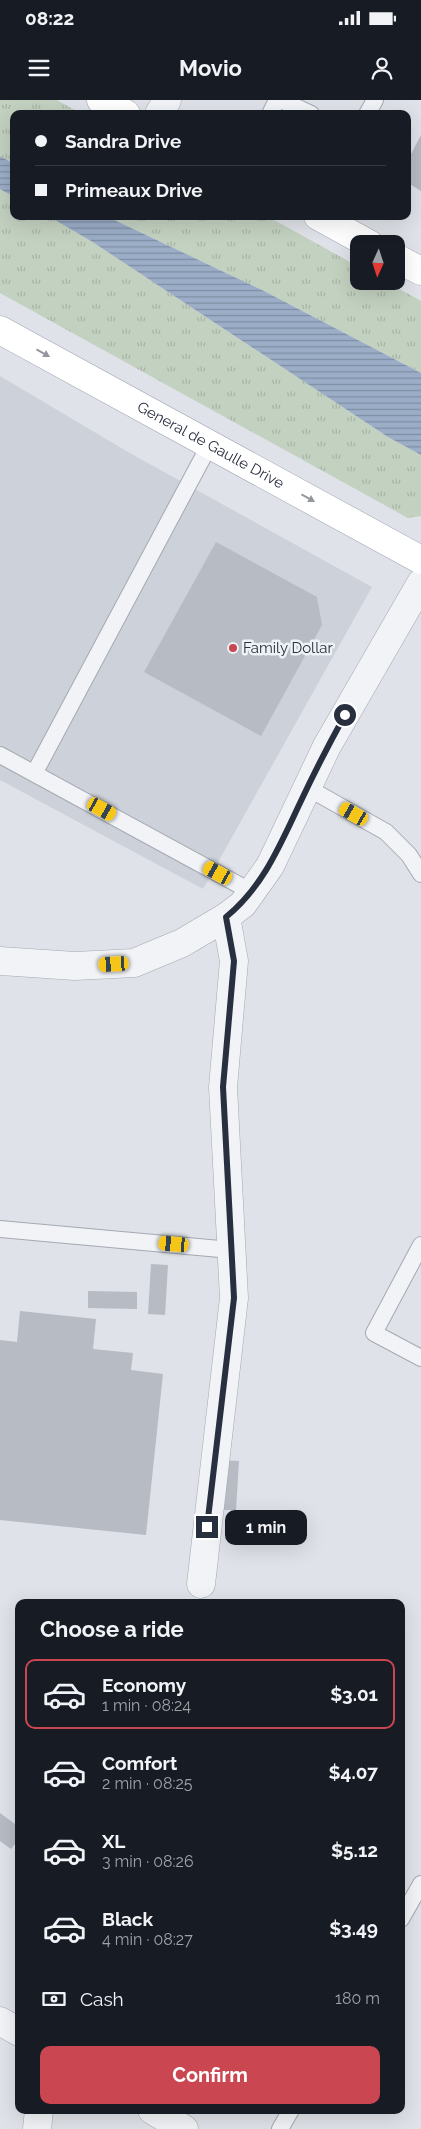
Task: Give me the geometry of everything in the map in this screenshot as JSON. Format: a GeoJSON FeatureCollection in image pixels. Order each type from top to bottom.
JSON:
{"type":"FeatureCollection","features":[{"type":"Feature","properties":{"kind":"main road"},"geometry":{"type":"LineString","coordinates":[[101,100],[119,110]]}},
{"type":"Feature","properties":{"kind":"main road"},"geometry":{"type":"LineString","coordinates":[[325,220],[353,235]]}},
{"type":"Feature","properties":{"kind":"main road"},"geometry":{"type":"LineString","coordinates":[[405,263],[421,271]]}},
{"type":"Feature","properties":{"kind":"main road","name":"General de Gaulle Drive"},"geometry":{"type":"LineString","coordinates":[[0,330],[421,560]]}},
{"type":"Feature","properties":{"kind":"street"},"geometry":{"type":"LineString","coordinates":[[0,960],[74,966],[134,963],[182,942],[226,917],[243,904],[270,866],[327,746],[421,583]]}},
{"type":"Feature","properties":{"kind":"street"},"geometry":{"type":"LineString","coordinates":[[201,1584],[234,1298],[223,1087],[234,961],[226,917]]}},
{"type":"Feature","properties":{"kind":"street"},"geometry":{"type":"LineString","coordinates":[[0,2021],[15,2030]]}},
{"type":"Feature","properties":{"kind":"street"},"geometry":{"type":"LineString","coordinates":[[37,2129],[39,2114]]}},
{"type":"Feature","properties":{"kind":"street"},"geometry":{"type":"LineString","coordinates":[[159,2114],[184,2129]]}},
{"type":"Feature","properties":{"kind":"lane"},"geometry":{"type":"LineString","coordinates":[[279,100],[302,110]]}},
{"type":"Feature","properties":{"kind":"lane"},"geometry":{"type":"LineString","coordinates":[[35,772],[210,444]]}},
{"type":"Feature","properties":{"kind":"lane"},"geometry":{"type":"LineString","coordinates":[[0,755],[35,772],[252,892]]}},
{"type":"Feature","properties":{"kind":"lane"},"geometry":{"type":"LineString","coordinates":[[308,788],[386,832],[409,855],[421,874]]}},
{"type":"Feature","properties":{"kind":"lane"},"geometry":{"type":"LineString","coordinates":[[0,1228],[231,1250]]}},
{"type":"Feature","properties":{"kind":"lane"},"geometry":{"type":"LineString","coordinates":[[421,1245],[374,1333],[421,1358]]}},
{"type":"Feature","properties":{"kind":"lane"},"geometry":{"type":"LineString","coordinates":[[405,1912],[421,1884]]}},
{"type":"Feature","properties":{"kind":"lane"},"geometry":{"type":"LineString","coordinates":[[280,2129],[289,2114]]}},
{"type":"Feature","properties":{"kind":"shaded area"},"geometry":{"type":"Polygon","coordinates":[[[0,376],[128,452],[372,587],[203,889],[0,780],[0,376]]]}},
{"type":"Feature","properties":{"kind":"green space"},"geometry":{"type":"Polygon","coordinates":[[[0,100],[57,100],[75,110],[10,110],[10,162],[0,156],[0,100]]]}},
{"type":"Feature","properties":{"kind":"green space"},"geometry":{"type":"Polygon","coordinates":[[[0,189],[10,195],[10,220],[55,220],[91,241],[388,437],[421,455],[421,516],[408,518],[0,293],[0,189]]]}},
{"type":"Feature","properties":{"kind":"green space"},"geometry":{"type":"Polygon","coordinates":[[[114,220],[274,220],[350,262],[350,290],[401,290],[421,301],[421,373],[264,291],[114,220]]]}},
{"type":"Feature","properties":{"kind":"water"},"geometry":{"type":"Polygon","coordinates":[[[0,156],[10,162],[10,195],[0,189],[0,156]]]}},
{"type":"Feature","properties":{"kind":"water"},"geometry":{"type":"Polygon","coordinates":[[[55,220],[114,220],[264,291],[421,373],[421,455],[388,437],[91,241],[55,220]]]}},
{"type":"Feature","properties":{"kind":"building"},"geometry":{"type":"Polygon","coordinates":[[[421,135],[421,191],[411,185],[411,154],[421,135]]]}},
{"type":"Feature","properties":{"kind":"building","name":"Family Dollar"},"geometry":{"type":"Polygon","coordinates":[[[216,542],[317,597],[322,625],[261,736],[144,672],[216,542]]]}},
{"type":"Feature","properties":{"kind":"building"},"geometry":{"type":"Polygon","coordinates":[[[151,1264],[168,1265],[165,1315],[148,1314],[151,1264]]]}},
{"type":"Feature","properties":{"kind":"building"},"geometry":{"type":"Polygon","coordinates":[[[88,1291],[137,1292],[137,1309],[88,1308],[88,1291]]]}},
{"type":"Feature","properties":{"kind":"building"},"geometry":{"type":"Polygon","coordinates":[[[20,1311],[96,1319],[93,1349],[133,1353],[131,1370],[163,1374],[146,1535],[0,1520],[0,1340],[17,1342],[20,1311]]]}},
{"type":"Feature","properties":{"kind":"building"},"geometry":{"type":"Polygon","coordinates":[[[223,1460],[239,1461],[236,1510],[220,1510],[223,1460]]]}},
{"type":"Feature","properties":{"kind":"building"},"geometry":{"type":"Polygon","coordinates":[[[0,1813],[15,1824],[15,1844],[11,1849],[0,1841],[0,1813]]]}},
{"type":"Feature","properties":{"kind":"place","name":"Family Dollar"},"geometry":{"type":"Point","coordinates":[233,648]}},
{"type":"Feature","properties":{"kind":"route"},"geometry":{"type":"LineString","coordinates":[[207,1527],[234,1298],[223,1087],[234,961],[226,917],[243,904],[270,866],[327,746],[345,715]]}}]}
